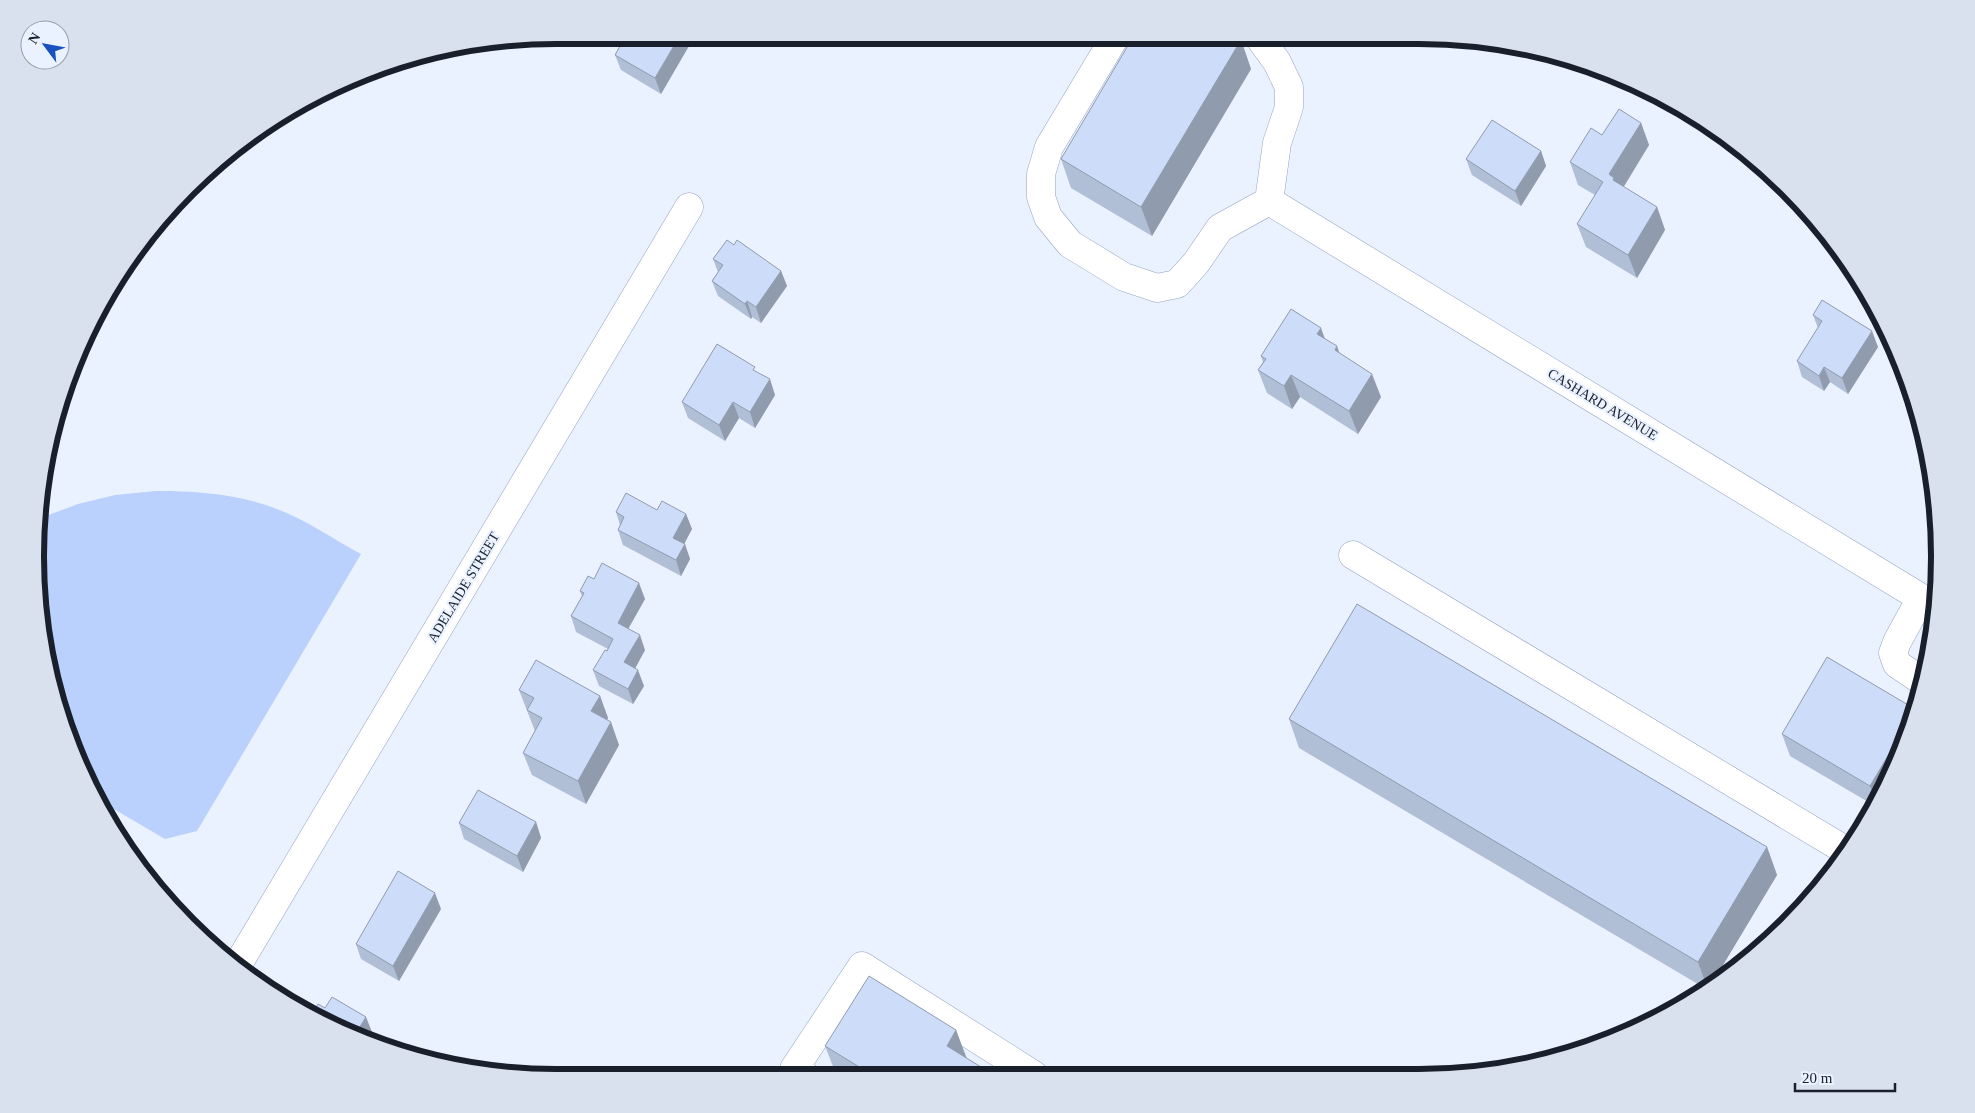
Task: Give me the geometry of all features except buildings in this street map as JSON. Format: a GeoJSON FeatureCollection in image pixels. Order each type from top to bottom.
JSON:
{"type":"FeatureCollection","features":[{"type":"Feature","properties":{"kind":"street"},"geometry":{"type":"LineString","coordinates":[[1111,44],[1049,146],[1041,174],[1041,197],[1048,216],[1070,244],[1124,277],[1158,288],[1177,284],[1196,263],[1220,228],[1269,201],[1277,143],[1289,107],[1288,87],[1277,62],[1264,44]]}},
{"type":"Feature","properties":{"kind":"street","name":"CASHARD AVENUE"},"geometry":{"type":"LineString","coordinates":[[1269,201],[1929,603]]}},
{"type":"Feature","properties":{"kind":"street","name":"ADELAIDE STREET"},"geometry":{"type":"LineString","coordinates":[[240,960],[689,207]]}},
{"type":"Feature","properties":{"kind":"street"},"geometry":{"type":"LineString","coordinates":[[1353,555],[1840,847]]}},
{"type":"Feature","properties":{"kind":"street"},"geometry":{"type":"LineString","coordinates":[[1917,677],[1897,664],[1892,653],[1897,642],[1929,603]]}},
{"type":"Feature","properties":{"kind":"street"},"geometry":{"type":"LineString","coordinates":[[794,1069],[862,966],[1025,1069]]}},
{"type":"Feature","properties":{"kind":"shaded area"},"geometry":{"type":"Polygon","coordinates":[[[156,491],[187,492],[217,494],[247,500],[277,509],[361,554],[197,831],[165,839],[108,806],[83,753],[71,721],[61,689],[48,623],[44,556],[46,516],[78,504],[115,495],[156,491]]]}}]}
